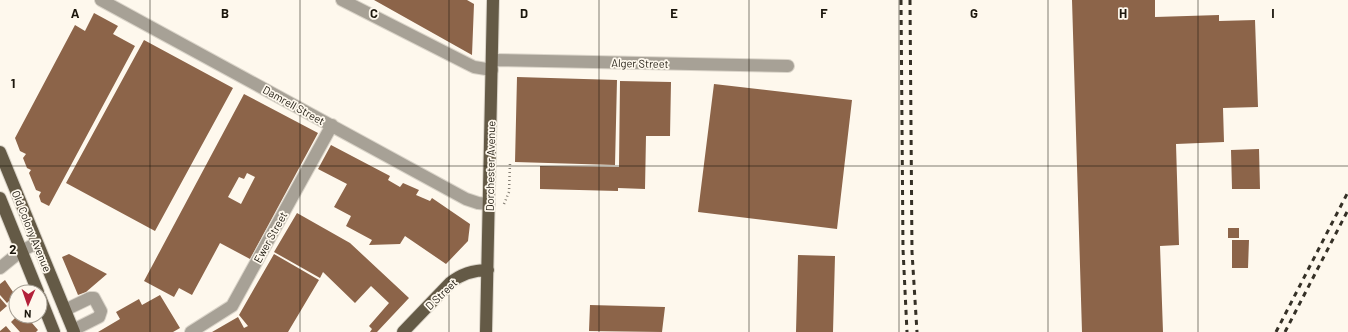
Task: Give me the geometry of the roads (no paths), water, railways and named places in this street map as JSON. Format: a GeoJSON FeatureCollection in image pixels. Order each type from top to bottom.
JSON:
{"type":"FeatureCollection","features":[{"type":"Feature","properties":{"kind":"main road","name":"Dorchester Avenue"},"geometry":{"type":"LineString","coordinates":[[486,332],[493,0]]}},
{"type":"Feature","properties":{"kind":"main road","name":"Old Colony Avenue"},"geometry":{"type":"LineString","coordinates":[[0,152],[74,331]]}},
{"type":"Feature","properties":{"kind":"main road","name":"Old Colony Avenue"},"geometry":{"type":"LineString","coordinates":[[0,198],[35,284]]}},
{"type":"Feature","properties":{"kind":"main road","name":"D Street"},"geometry":{"type":"LineString","coordinates":[[403,332],[455,279],[474,271],[488,270]]}},
{"type":"Feature","properties":{"kind":"street","name":"Damrell Street"},"geometry":{"type":"LineString","coordinates":[[101,0],[466,199],[478,203],[489,204]]}},
{"type":"Feature","properties":{"kind":"street","name":"Alger Street"},"geometry":{"type":"LineString","coordinates":[[342,0],[471,66],[484,69],[492,65],[788,66]]}},
{"type":"Feature","properties":{"kind":"street","name":"Ewer Street"},"geometry":{"type":"LineString","coordinates":[[191,332],[232,306],[332,125]]}},
{"type":"Feature","properties":{"kind":"street"},"geometry":{"type":"LineString","coordinates":[[0,268],[21,250],[37,243]]}},
{"type":"Feature","properties":{"kind":"street"},"geometry":{"type":"LineString","coordinates":[[65,310],[90,298],[94,298],[102,311],[99,317],[74,331]]}},
{"type":"Feature","properties":{"kind":"railway"},"geometry":{"type":"LineString","coordinates":[[901,0],[903,249],[907,332]]}},
{"type":"Feature","properties":{"kind":"railway"},"geometry":{"type":"LineString","coordinates":[[910,0],[912,252],[917,332]]}},
{"type":"Feature","properties":{"kind":"railway"},"geometry":{"type":"LineString","coordinates":[[1276,332],[1348,192]]}},
{"type":"Feature","properties":{"kind":"railway"},"geometry":{"type":"LineString","coordinates":[[1285,332],[1348,210]]}}]}
